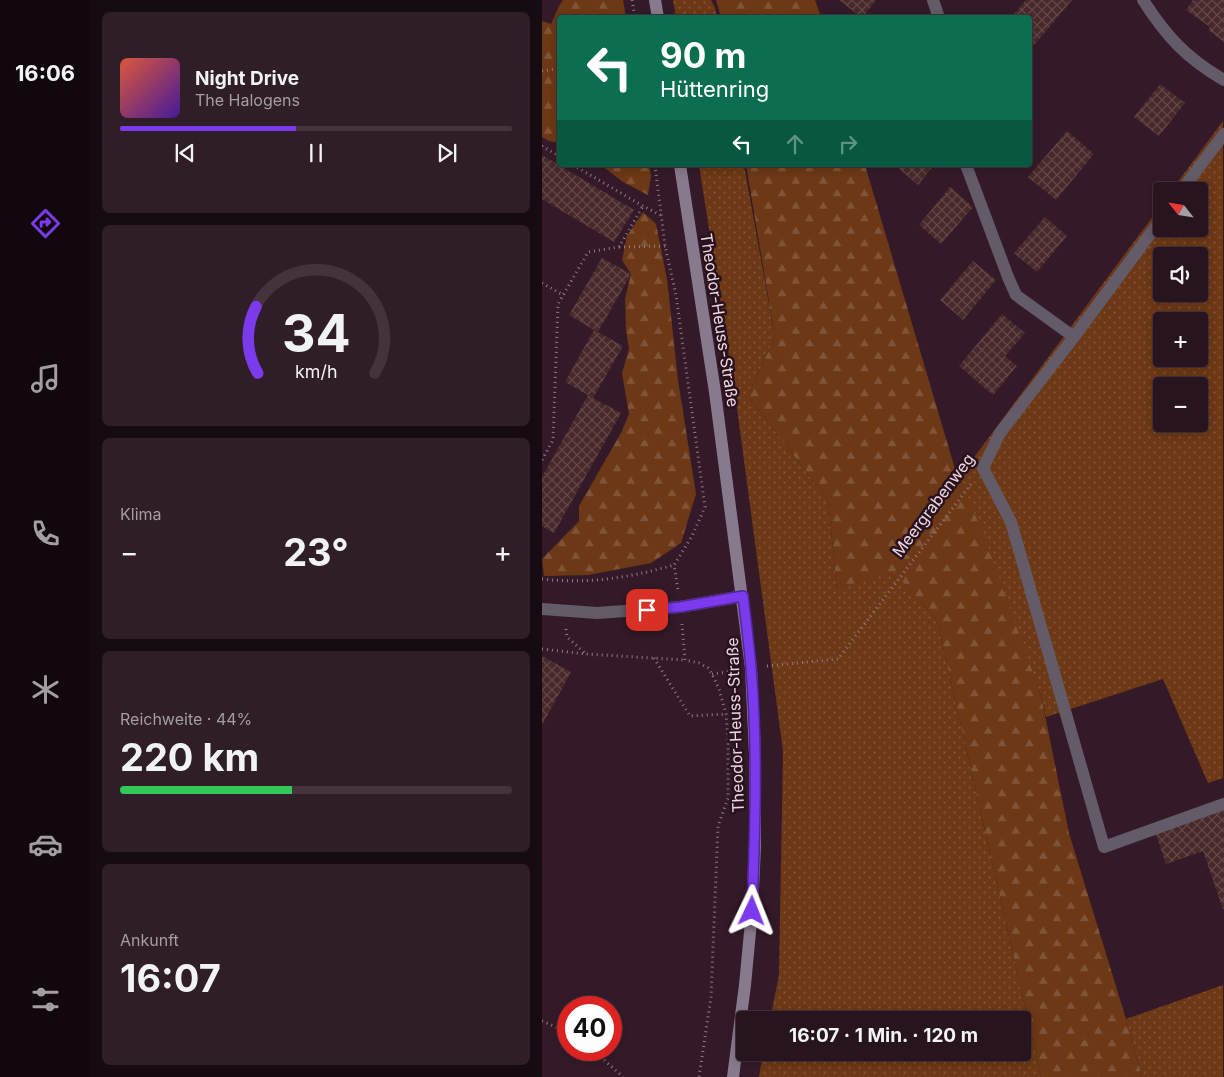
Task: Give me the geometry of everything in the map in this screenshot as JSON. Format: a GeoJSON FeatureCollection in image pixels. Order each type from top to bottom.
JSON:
{"type":"FeatureCollection","features":[{"type":"Feature","properties":{"kind":"street"},"geometry":{"type":"LineString","coordinates":[[655,0],[658,15]]}},
{"type":"Feature","properties":{"kind":"street"},"geometry":{"type":"LineString","coordinates":[[933,0],[938,15]]}},
{"type":"Feature","properties":{"kind":"street"},"geometry":{"type":"LineString","coordinates":[[1143,0],[1155,19],[1180,49],[1224,80]]}},
{"type":"Feature","properties":{"kind":"street"},"geometry":{"type":"LineString","coordinates":[[1189,182],[1224,134]]}},
{"type":"Feature","properties":{"kind":"street","name":"Theodor-Heuss-Straße"},"geometry":{"type":"LineString","coordinates":[[680,167],[715,392],[751,668],[755,754],[755,846],[752,911],[745,985],[732,1077]]}},
{"type":"Feature","properties":{"kind":"street"},"geometry":{"type":"LineString","coordinates":[[967,167],[1016,295],[1074,337]]}},
{"type":"Feature","properties":{"kind":"street","name":"Meergrabenweg"},"geometry":{"type":"LineString","coordinates":[[984,468],[1000,434],[1153,230]]}},
{"type":"Feature","properties":{"kind":"street"},"geometry":{"type":"LineString","coordinates":[[984,468],[1011,522],[1104,847],[1224,804]]}},
{"type":"Feature","properties":{"kind":"street"},"geometry":{"type":"LineString","coordinates":[[542,609],[597,613],[680,607],[743,596]]}},
{"type":"Feature","properties":{"kind":"path"},"geometry":{"type":"LineString","coordinates":[[632,0],[634,15]]}},
{"type":"Feature","properties":{"kind":"path"},"geometry":{"type":"LineString","coordinates":[[542,71],[557,68]]}},
{"type":"Feature","properties":{"kind":"path"},"geometry":{"type":"LineString","coordinates":[[542,146],[557,155]]}},
{"type":"Feature","properties":{"kind":"path"},"geometry":{"type":"LineString","coordinates":[[576,167],[662,216]]}},
{"type":"Feature","properties":{"kind":"path"},"geometry":{"type":"LineString","coordinates":[[542,579],[595,582],[644,574],[674,565],[692,536],[705,507],[676,295],[665,246],[656,167]]}},
{"type":"Feature","properties":{"kind":"path"},"geometry":{"type":"LineString","coordinates":[[619,247],[642,206]]}},
{"type":"Feature","properties":{"kind":"path"},"geometry":{"type":"LineString","coordinates":[[542,460],[553,440],[558,304],[563,295],[588,252],[619,247],[665,246]]}},
{"type":"Feature","properties":{"kind":"path"},"geometry":{"type":"LineString","coordinates":[[542,283],[563,295]]}},
{"type":"Feature","properties":{"kind":"path","name":"Meergrabenweg"},"geometry":{"type":"LineString","coordinates":[[726,714],[719,689],[712,674],[838,659],[984,468]]}},
{"type":"Feature","properties":{"kind":"path"},"geometry":{"type":"LineString","coordinates":[[563,611],[567,637],[586,654]]}},
{"type":"Feature","properties":{"kind":"path"},"geometry":{"type":"LineString","coordinates":[[542,648],[586,654],[685,660]]}},
{"type":"Feature","properties":{"kind":"path"},"geometry":{"type":"LineString","coordinates":[[654,658],[690,716],[726,714],[728,798],[718,826],[711,998],[699,1077]]}},
{"type":"Feature","properties":{"kind":"path"},"geometry":{"type":"LineString","coordinates":[[542,1021],[557,1027]]}},
{"type":"Feature","properties":{"kind":"path"},"geometry":{"type":"LineString","coordinates":[[605,1061],[623,1077]]}},
{"type":"Feature","properties":{"kind":"green space"},"geometry":{"type":"Polygon","coordinates":[[[563,0],[623,0],[626,15],[557,15],[557,143],[542,137],[542,21],[551,24],[563,0]]]}},
{"type":"Feature","properties":{"kind":"green space"},"geometry":{"type":"Polygon","coordinates":[[[673,0],[711,0],[717,15],[676,15],[673,0]]]}},
{"type":"Feature","properties":{"kind":"green space"},"geometry":{"type":"Polygon","coordinates":[[[716,0],[815,0],[820,15],[720,15],[716,0]]]}},
{"type":"Feature","properties":{"kind":"green space"},"geometry":{"type":"Polygon","coordinates":[[[1223,121],[1223,778],[1208,783],[1163,679],[1046,717],[1041,696],[958,479],[1153,216],[1153,238],[1208,238],[1208,182],[1178,182],[1223,121]]]}},
{"type":"Feature","properties":{"kind":"green space"},"geometry":{"type":"Polygon","coordinates":[[[604,167],[649,167],[651,176],[648,195],[623,182],[604,167]]]}},
{"type":"Feature","properties":{"kind":"green space"},"geometry":{"type":"Polygon","coordinates":[[[699,167],[744,167],[775,337],[748,396],[828,500],[837,589],[893,570],[937,620],[1026,1011],[772,1011],[779,975],[783,751],[736,401],[699,167]]]}},
{"type":"Feature","properties":{"kind":"green space"},"geometry":{"type":"Polygon","coordinates":[[[746,167],[866,167],[958,479],[984,534],[1041,696],[1069,833],[1142,1077],[1041,1077],[1031,1033],[1031,1011],[1026,1011],[937,620],[893,571],[837,589],[828,500],[748,396],[775,337],[746,167]]]}},
{"type":"Feature","properties":{"kind":"green space"},"geometry":{"type":"Polygon","coordinates":[[[643,212],[656,224],[667,279],[678,380],[696,494],[681,543],[651,563],[588,575],[544,576],[542,559],[579,521],[579,506],[621,433],[629,414],[622,373],[629,349],[625,299],[631,274],[622,260],[627,236],[643,212]]]}},
{"type":"Feature","properties":{"kind":"green space"},"geometry":{"type":"Polygon","coordinates":[[[1223,985],[1223,1077],[1142,1077],[1126,1019],[1223,985]]]}},
{"type":"Feature","properties":{"kind":"green space"},"geometry":{"type":"Polygon","coordinates":[[[1031,1033],[1041,1077],[759,1077],[762,1061],[1031,1061],[1031,1033]]]}},
{"type":"Feature","properties":{"kind":"building"},"geometry":{"type":"Polygon","coordinates":[[[839,0],[876,0],[864,15],[858,15],[839,0]]]}},
{"type":"Feature","properties":{"kind":"building"},"geometry":{"type":"Polygon","coordinates":[[[1026,0],[1072,0],[1032,48],[1032,15],[1014,15],[1026,0]]]}},
{"type":"Feature","properties":{"kind":"building"},"geometry":{"type":"Polygon","coordinates":[[[1193,0],[1224,0],[1224,42],[1208,30],[1210,27],[1186,10],[1193,0]]]}},
{"type":"Feature","properties":{"kind":"building"},"geometry":{"type":"Polygon","coordinates":[[[1160,84],[1185,103],[1159,136],[1134,117],[1160,84]]]}},
{"type":"Feature","properties":{"kind":"building"},"geometry":{"type":"Polygon","coordinates":[[[1067,131],[1094,154],[1056,200],[1028,177],[1067,131]]]}},
{"type":"Feature","properties":{"kind":"building"},"geometry":{"type":"Polygon","coordinates":[[[542,155],[557,164],[557,167],[562,167],[634,210],[614,242],[542,199],[542,155]]]}},
{"type":"Feature","properties":{"kind":"building"},"geometry":{"type":"Polygon","coordinates":[[[897,167],[932,167],[918,185],[897,167]]]}},
{"type":"Feature","properties":{"kind":"building"},"geometry":{"type":"Polygon","coordinates":[[[950,187],[973,207],[941,244],[919,225],[950,187]]]}},
{"type":"Feature","properties":{"kind":"building"},"geometry":{"type":"Polygon","coordinates":[[[1045,217],[1067,236],[1037,272],[1014,253],[1045,217]]]}},
{"type":"Feature","properties":{"kind":"building"},"geometry":{"type":"Polygon","coordinates":[[[602,258],[631,274],[598,332],[623,346],[593,398],[621,413],[554,533],[542,526],[542,477],[588,395],[565,382],[594,330],[569,315],[602,258]]]}},
{"type":"Feature","properties":{"kind":"building"},"geometry":{"type":"Polygon","coordinates":[[[973,261],[996,280],[963,320],[940,300],[973,261]]]}},
{"type":"Feature","properties":{"kind":"building"},"geometry":{"type":"Polygon","coordinates":[[[1002,314],[1025,333],[1005,356],[1017,366],[993,395],[959,366],[1002,314]]]}},
{"type":"Feature","properties":{"kind":"building"},"geometry":{"type":"Polygon","coordinates":[[[542,656],[571,672],[542,725],[542,656]]]}},
{"type":"Feature","properties":{"kind":"building"},"geometry":{"type":"Polygon","coordinates":[[[1224,810],[1223,909],[1203,851],[1166,864],[1156,834],[1224,810]]]}},
{"type":"Feature","properties":{"kind":"route"},"geometry":{"type":"LineString","coordinates":[[647,610],[680,607],[743,596],[751,668],[755,754],[755,846],[752,911]]}}]}
